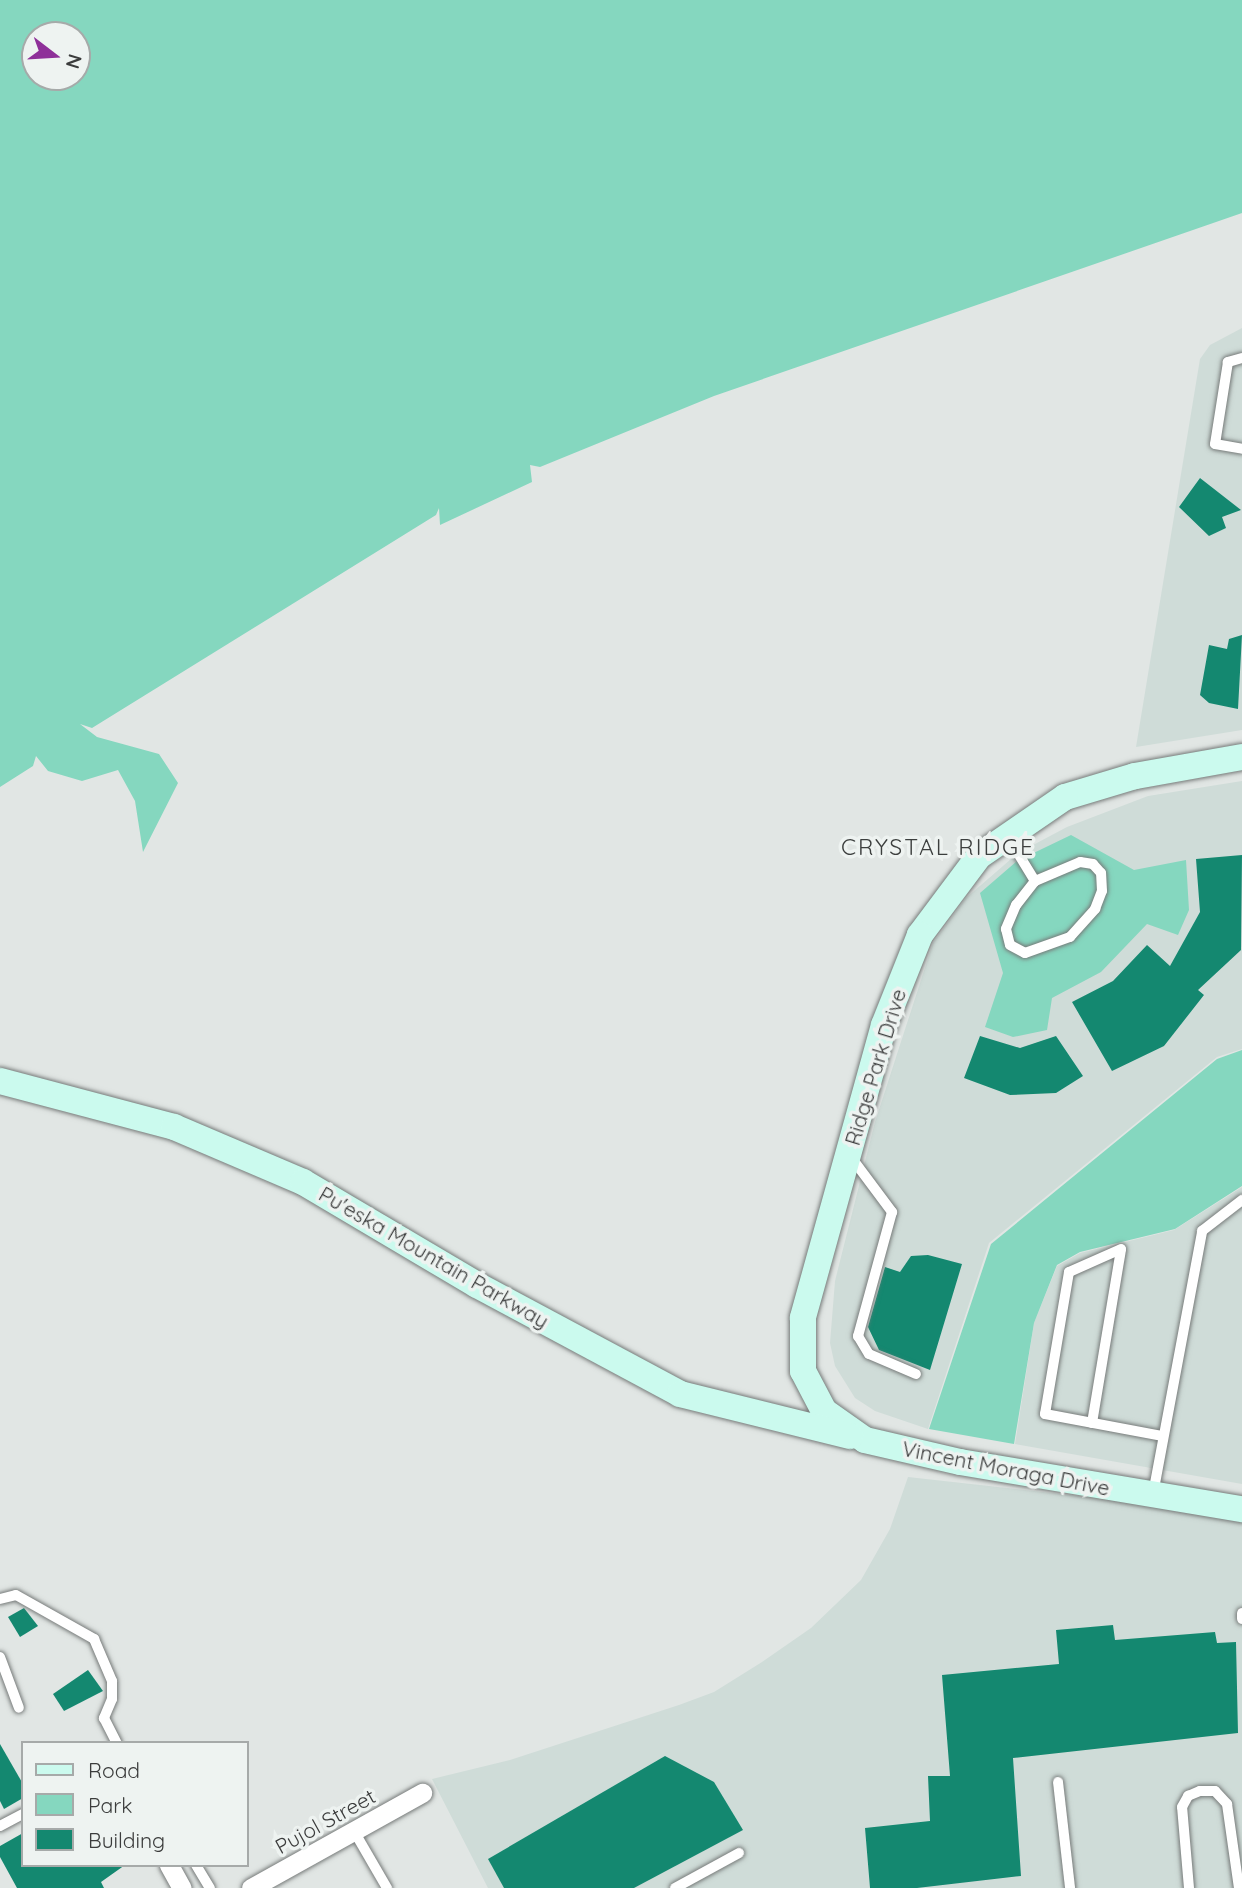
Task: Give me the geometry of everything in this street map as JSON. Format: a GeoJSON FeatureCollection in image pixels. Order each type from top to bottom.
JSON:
{"type":"FeatureCollection","features":[{"type":"Feature","properties":{"kind":"street","name":"Ridge Park Drive"},"geometry":{"type":"LineString","coordinates":[[803,1371],[803,1318],[884,1025],[920,935],[979,856],[1065,797],[1135,776],[1242,757]]}},
{"type":"Feature","properties":{"kind":"street","name":"Pu'eska Mountain Parkway"},"geometry":{"type":"LineString","coordinates":[[0,1081],[174,1127],[303,1182],[477,1285],[680,1394],[865,1440]]}},
{"type":"Feature","properties":{"kind":"street","name":"Vincent Moraga Drive"},"geometry":{"type":"LineString","coordinates":[[803,1371],[824,1411],[865,1440],[960,1462],[1242,1509]]}},
{"type":"Feature","properties":{"kind":"street","name":"Pujol Street"},"geometry":{"type":"LineString","coordinates":[[251,1888],[422,1793]]}},
{"type":"Feature","properties":{"kind":"lane"},"geometry":{"type":"LineString","coordinates":[[1242,358],[1228,362],[1214,444],[1242,449]]}},
{"type":"Feature","properties":{"kind":"lane"},"geometry":{"type":"LineString","coordinates":[[1008,836],[1035,881]]}},
{"type":"Feature","properties":{"kind":"lane"},"geometry":{"type":"LineString","coordinates":[[1080,862],[1093,864],[1101,873],[1102,891],[1095,909],[1070,937],[1025,953],[1010,945],[1006,929],[1016,905],[1035,881],[1080,862]]}},
{"type":"Feature","properties":{"kind":"lane"},"geometry":{"type":"LineString","coordinates":[[849,1153],[892,1212],[858,1336],[869,1354],[916,1374]]}},
{"type":"Feature","properties":{"kind":"lane"},"geometry":{"type":"LineString","coordinates":[[1152,1494],[1202,1231],[1242,1200]]}},
{"type":"Feature","properties":{"kind":"lane"},"geometry":{"type":"LineString","coordinates":[[1092,1423],[1121,1249],[1069,1272],[1045,1414],[1092,1423],[1163,1436]]}},
{"type":"Feature","properties":{"kind":"lane"},"geometry":{"type":"LineString","coordinates":[[0,1599],[16,1595],[94,1639],[112,1681],[112,1699],[104,1718],[116,1741]]}},
{"type":"Feature","properties":{"kind":"lane"},"geometry":{"type":"LineString","coordinates":[[1242,1613],[1242,1619]]}},
{"type":"Feature","properties":{"kind":"lane"},"geometry":{"type":"LineString","coordinates":[[0,1657],[19,1708]]}},
{"type":"Feature","properties":{"kind":"lane"},"geometry":{"type":"LineString","coordinates":[[1058,1782],[1070,1888]]}},
{"type":"Feature","properties":{"kind":"lane"},"geometry":{"type":"LineString","coordinates":[[1189,1888],[1182,1807],[1188,1796],[1200,1791],[1215,1791],[1227,1804],[1239,1888]]}},
{"type":"Feature","properties":{"kind":"lane"},"geometry":{"type":"LineString","coordinates":[[0,1826],[21,1815]]}},
{"type":"Feature","properties":{"kind":"lane"},"geometry":{"type":"LineString","coordinates":[[354,1831],[387,1888]]}},
{"type":"Feature","properties":{"kind":"lane"},"geometry":{"type":"LineString","coordinates":[[675,1888],[739,1853]]}},
{"type":"Feature","properties":{"kind":"lane"},"geometry":{"type":"LineString","coordinates":[[197,1867],[210,1888]]}},
{"type":"Feature","properties":{"kind":"shaded area"},"geometry":{"type":"Polygon","coordinates":[[[1242,328],[1242,730],[1136,747],[1200,359],[1210,345],[1242,328]]]}},
{"type":"Feature","properties":{"kind":"shaded area"},"geometry":{"type":"Polygon","coordinates":[[[1242,781],[1242,1049],[1217,1057],[989,1243],[928,1429],[875,1411],[855,1398],[835,1366],[830,1343],[835,1281],[875,1122],[933,943],[966,898],[1018,853],[1067,827],[1148,796],[1242,781]]]}},
{"type":"Feature","properties":{"kind":"shaded area"},"geometry":{"type":"Polygon","coordinates":[[[1242,1187],[1242,1484],[1015,1444],[1034,1323],[1057,1266],[1080,1253],[1174,1230],[1242,1187]]]}},
{"type":"Feature","properties":{"kind":"shaded area"},"geometry":{"type":"Polygon","coordinates":[[[908,1477],[1122,1501],[1242,1521],[1242,1888],[488,1888],[432,1779],[510,1760],[679,1705],[714,1692],[762,1662],[811,1628],[861,1580],[890,1529],[908,1477]]]}},
{"type":"Feature","properties":{"kind":"green space"},"geometry":{"type":"Polygon","coordinates":[[[0,0],[1242,0],[1242,213],[714,396],[540,467],[530,465],[532,482],[440,525],[439,508],[436,515],[92,728],[80,724],[97,737],[159,754],[178,783],[143,852],[135,801],[118,770],[82,781],[48,771],[36,756],[33,766],[0,787],[0,0]]]}},
{"type":"Feature","properties":{"kind":"green space"},"geometry":{"type":"Polygon","coordinates":[[[1071,835],[1134,870],[1186,860],[1189,910],[1178,935],[1147,924],[1101,972],[1052,998],[1047,1030],[1013,1037],[985,1027],[1003,973],[980,893],[1017,861],[1071,835]]]}},
{"type":"Feature","properties":{"kind":"green space"},"geometry":{"type":"Polygon","coordinates":[[[1242,1050],[1242,1186],[1175,1229],[1080,1252],[1057,1265],[1034,1323],[1014,1444],[929,1429],[991,1244],[1217,1059],[1242,1050]]]}},
{"type":"Feature","properties":{"kind":"building"},"geometry":{"type":"Polygon","coordinates":[[[1200,478],[1241,510],[1222,517],[1226,528],[1209,536],[1179,507],[1200,478]]]}},
{"type":"Feature","properties":{"kind":"building"},"geometry":{"type":"Polygon","coordinates":[[[1242,635],[1238,709],[1209,703],[1200,695],[1209,645],[1227,649],[1229,639],[1242,635]]]}},
{"type":"Feature","properties":{"kind":"building"},"geometry":{"type":"Polygon","coordinates":[[[1242,855],[1241,950],[1198,990],[1204,995],[1164,1046],[1112,1071],[1072,1002],[1113,981],[1147,945],[1170,966],[1200,912],[1196,859],[1242,855]]]}},
{"type":"Feature","properties":{"kind":"building"},"geometry":{"type":"Polygon","coordinates":[[[980,1036],[1020,1048],[1056,1036],[1083,1076],[1056,1093],[1010,1095],[964,1078],[980,1036]]]}},
{"type":"Feature","properties":{"kind":"building"},"geometry":{"type":"Polygon","coordinates":[[[928,1255],[962,1264],[930,1370],[879,1350],[868,1327],[885,1267],[900,1272],[911,1256],[928,1255]]]}},
{"type":"Feature","properties":{"kind":"building"},"geometry":{"type":"Polygon","coordinates":[[[24,1608],[38,1626],[20,1637],[8,1617],[24,1608]]]}},
{"type":"Feature","properties":{"kind":"building"},"geometry":{"type":"Polygon","coordinates":[[[1113,1625],[1115,1640],[1215,1632],[1217,1643],[1236,1642],[1238,1733],[1013,1758],[1021,1876],[917,1888],[870,1888],[865,1828],[930,1821],[928,1776],[950,1776],[942,1675],[1059,1664],[1056,1630],[1113,1625]]]}},
{"type":"Feature","properties":{"kind":"building"},"geometry":{"type":"Polygon","coordinates":[[[88,1670],[103,1691],[64,1711],[53,1694],[88,1670]]]}},
{"type":"Feature","properties":{"kind":"building"},"geometry":{"type":"Polygon","coordinates":[[[0,1744],[21,1781],[21,1799],[4,1809],[0,1801],[0,1744]]]}},
{"type":"Feature","properties":{"kind":"building"},"geometry":{"type":"Polygon","coordinates":[[[665,1756],[714,1782],[743,1830],[634,1888],[504,1888],[488,1859],[665,1756]]]}},
{"type":"Feature","properties":{"kind":"building"},"geometry":{"type":"Polygon","coordinates":[[[21,1834],[21,1867],[122,1867],[101,1882],[104,1888],[17,1888],[0,1857],[0,1846],[21,1834]]]}},
{"type":"Feature","properties":{"kind":"district","name":"CRYSTAL RIDGE"},"geometry":{"type":"Point","coordinates":[938,847]}}]}
